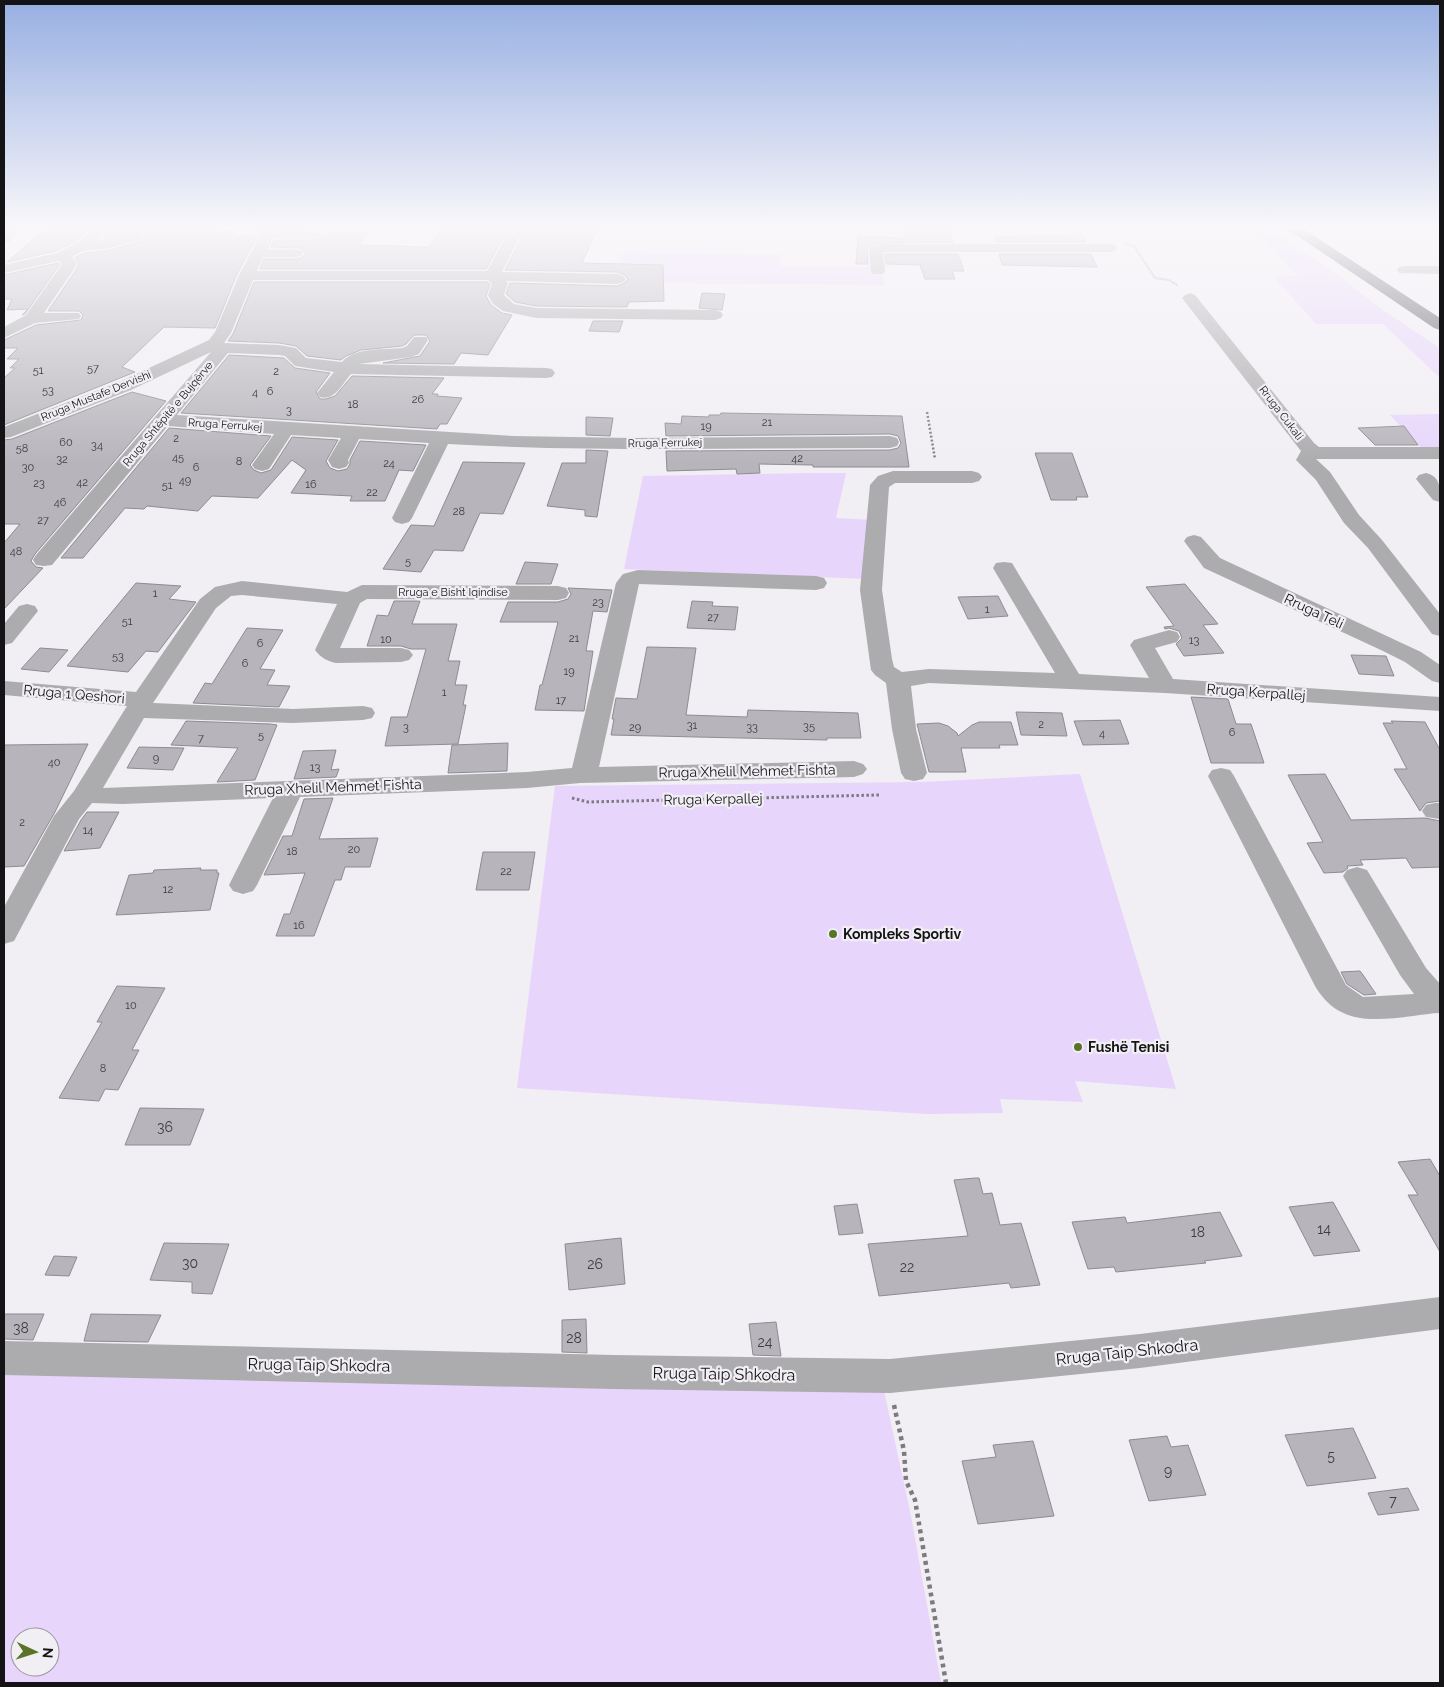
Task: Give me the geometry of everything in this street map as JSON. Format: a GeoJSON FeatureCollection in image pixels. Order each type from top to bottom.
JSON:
{"type":"FeatureCollection","features":[{"type":"Feature","properties":{"kind":"highway"},"geometry":{"type":"LineString","coordinates":[[1411,307],[1440,326]]}},
{"type":"Feature","properties":{"kind":"street"},"geometry":{"type":"LineString","coordinates":[[42,322],[49,307]]}},
{"type":"Feature","properties":{"kind":"street","name":"Rruga Shtëpitë e Bujqërve"},"geometry":{"type":"LineString","coordinates":[[44,560],[219,355],[217,346],[234,307]]}},
{"type":"Feature","properties":{"kind":"street"},"geometry":{"type":"LineString","coordinates":[[507,307],[525,312],[562,315],[715,315]]}},
{"type":"Feature","properties":{"kind":"street","name":"Rruga Cukali"},"geometry":{"type":"LineString","coordinates":[[1197,307],[1307,447],[1314,452],[1331,454],[1440,452]]}},
{"type":"Feature","properties":{"kind":"street"},"geometry":{"type":"LineString","coordinates":[[4,333],[42,322],[73,316]]}},
{"type":"Feature","properties":{"kind":"street"},"geometry":{"type":"LineString","coordinates":[[326,393],[352,360],[404,353],[413,350],[420,340]]}},
{"type":"Feature","properties":{"kind":"street"},"geometry":{"type":"LineString","coordinates":[[217,346],[290,352],[302,362],[450,377],[546,373]]}},
{"type":"Feature","properties":{"kind":"street","name":"Rruga Mustafe Dervishi"},"geometry":{"type":"LineString","coordinates":[[4,432],[125,386],[217,346]]}},
{"type":"Feature","properties":{"kind":"street","name":"Rruga Ferrukej"},"geometry":{"type":"LineString","coordinates":[[164,420],[441,438],[632,444],[890,442]]}},
{"type":"Feature","properties":{"kind":"street","name":"Rruga Ferrukej"},"geometry":{"type":"LineString","coordinates":[[262,465],[286,429]]}},
{"type":"Feature","properties":{"kind":"street"},"geometry":{"type":"LineString","coordinates":[[339,463],[338,460],[353,433]]}},
{"type":"Feature","properties":{"kind":"street"},"geometry":{"type":"LineString","coordinates":[[402,518],[441,438]]}},
{"type":"Feature","properties":{"kind":"street"},"geometry":{"type":"LineString","coordinates":[[1314,452],[1308,455],[1306,460],[1323,476],[1351,518],[1374,544],[1440,629]]}},
{"type":"Feature","properties":{"kind":"street"},"geometry":{"type":"LineString","coordinates":[[914,773],[904,729],[898,680],[883,670],[880,659],[872,590],[878,494],[880,485],[885,480],[893,477],[972,477]]}},
{"type":"Feature","properties":{"kind":"street"},"geometry":{"type":"LineString","coordinates":[[1426,479],[1440,496]]}},
{"type":"Feature","properties":{"kind":"street","name":"Rruga Teli"},"geometry":{"type":"LineString","coordinates":[[1194,541],[1212,563],[1391,646],[1413,657],[1440,676]]}},
{"type":"Feature","properties":{"kind":"street"},"geometry":{"type":"LineString","coordinates":[[1004,568],[1071,681]]}},
{"type":"Feature","properties":{"kind":"street"},"geometry":{"type":"LineString","coordinates":[[571,777],[588,766],[627,583],[631,579],[638,576],[816,582]]}},
{"type":"Feature","properties":{"kind":"street","name":"Rruga e Bisht Iqindise"},"geometry":{"type":"LineString","coordinates":[[140,705],[208,604],[217,594],[228,588],[350,599],[362,592],[558,593]]}},
{"type":"Feature","properties":{"kind":"street"},"geometry":{"type":"LineString","coordinates":[[350,599],[327,650],[336,656],[401,655]]}},
{"type":"Feature","properties":{"kind":"street"},"geometry":{"type":"LineString","coordinates":[[4,638],[27,611]]}},
{"type":"Feature","properties":{"kind":"street"},"geometry":{"type":"LineString","coordinates":[[1165,686],[1142,645],[1169,637]]}},
{"type":"Feature","properties":{"kind":"street","name":"Rruga Kerpallej"},"geometry":{"type":"LineString","coordinates":[[898,680],[929,676],[1071,681],[1440,704]]}},
{"type":"Feature","properties":{"kind":"street","name":"Rruga 1 Qeshori"},"geometry":{"type":"LineString","coordinates":[[4,688],[140,705],[293,716],[363,713]]}},
{"type":"Feature","properties":{"kind":"street"},"geometry":{"type":"LineString","coordinates":[[4,934],[66,816],[85,795],[140,705]]}},
{"type":"Feature","properties":{"kind":"street","name":"Rruga Xhelil Mehmet Fishta"},"geometry":{"type":"LineString","coordinates":[[85,795],[123,796],[571,777],[854,769]]}},
{"type":"Feature","properties":{"kind":"street"},"geometry":{"type":"LineString","coordinates":[[1221,776],[1330,986],[1339,998],[1356,1007],[1371,1008],[1440,1003]]}},
{"type":"Feature","properties":{"kind":"street"},"geometry":{"type":"LineString","coordinates":[[243,885],[251,865],[264,847],[290,789]]}},
{"type":"Feature","properties":{"kind":"street"},"geometry":{"type":"LineString","coordinates":[[1357,876],[1415,974],[1440,1003]]}},
{"type":"Feature","properties":{"kind":"street","name":"Rruga Taip Shkodra"},"geometry":{"type":"LineString","coordinates":[[4,1358],[613,1372],[890,1376],[1140,1351],[1440,1313]]}},
{"type":"Feature","properties":{"kind":"path"},"geometry":{"type":"LineString","coordinates":[[927,412],[937,476]]}},
{"type":"Feature","properties":{"kind":"path","name":"Rruga Kerpallej"},"geometry":{"type":"LineString","coordinates":[[571,777],[564,788],[570,798],[588,802],[879,795]]}},
{"type":"Feature","properties":{"kind":"path"},"geometry":{"type":"LineString","coordinates":[[890,1376],[895,1413],[904,1451],[906,1481],[915,1500],[946,1683]]}},
{"type":"Feature","properties":{"kind":"shaded area"},"geometry":{"type":"Polygon","coordinates":[[[1301,307],[1378,307],[1440,348],[1440,378],[1383,324],[1316,324],[1301,307]]]}},
{"type":"Feature","properties":{"kind":"shaded area"},"geometry":{"type":"Polygon","coordinates":[[[1440,414],[1440,449],[1423,450],[1390,415],[1440,414]]]}},
{"type":"Feature","properties":{"kind":"shaded area"},"geometry":{"type":"Polygon","coordinates":[[[846,473],[836,518],[872,520],[867,579],[624,569],[643,476],[846,473]]]}},
{"type":"Feature","properties":{"kind":"shaded area","name":"Kompleks Sportiv"},"geometry":{"type":"Polygon","coordinates":[[[1080,774],[1176,1089],[1075,1081],[1083,1102],[1000,1099],[1003,1113],[927,1114],[517,1088],[555,786],[923,782],[1080,774]]]}},
{"type":"Feature","properties":{"kind":"shaded area"},"geometry":{"type":"Polygon","coordinates":[[[26,1366],[884,1391],[911,1516],[941,1683],[4,1683],[4,1368],[26,1366]]]}},
{"type":"Feature","properties":{"kind":"building"},"geometry":{"type":"Polygon","coordinates":[[[8,307],[30,307],[25,314],[22,315],[28,309],[7,310],[8,307]]]}},
{"type":"Feature","properties":{"kind":"building"},"geometry":{"type":"Polygon","coordinates":[[[51,307],[224,307],[215,328],[164,327],[122,367],[135,372],[4,425],[4,378],[15,368],[10,368],[19,359],[7,359],[18,348],[4,348],[4,340],[36,325],[81,320],[83,315],[79,311],[48,311],[51,307]]]}},
{"type":"Feature","properties":{"kind":"building"},"geometry":{"type":"Polygon","coordinates":[[[244,307],[493,307],[502,313],[512,315],[488,355],[461,353],[454,364],[383,363],[420,356],[430,341],[426,335],[414,335],[402,346],[361,350],[341,360],[307,356],[296,346],[279,343],[228,341],[233,334],[244,307]]]}},
{"type":"Feature","properties":{"kind":"building"},"geometry":{"type":"Polygon","coordinates":[[[699,307],[723,307],[722,310],[699,307]]]}},
{"type":"Feature","properties":{"kind":"building"},"geometry":{"type":"Polygon","coordinates":[[[593,321],[623,321],[619,332],[589,331],[593,321]]]}},
{"type":"Feature","properties":{"kind":"building"},"geometry":{"type":"Polygon","coordinates":[[[229,355],[284,358],[295,368],[330,373],[316,392],[320,399],[335,396],[352,376],[444,378],[432,394],[462,398],[447,424],[440,424],[437,429],[181,413],[229,355]]]}},
{"type":"Feature","properties":{"kind":"building"},"geometry":{"type":"Polygon","coordinates":[[[132,392],[166,401],[35,554],[31,561],[36,567],[43,568],[4,609],[4,543],[20,524],[4,524],[4,440],[12,439],[132,392]]]}},
{"type":"Feature","properties":{"kind":"building"},"geometry":{"type":"Polygon","coordinates":[[[721,413],[902,416],[909,467],[813,467],[813,465],[759,464],[760,473],[737,474],[736,469],[667,471],[666,451],[890,450],[898,448],[901,443],[898,436],[890,434],[666,436],[665,423],[681,424],[682,416],[709,417],[709,415],[720,415],[721,413]]]}},
{"type":"Feature","properties":{"kind":"building"},"geometry":{"type":"Polygon","coordinates":[[[586,417],[613,418],[610,436],[586,435],[586,417]]]}},
{"type":"Feature","properties":{"kind":"building"},"geometry":{"type":"Polygon","coordinates":[[[1404,426],[1418,445],[1375,445],[1358,428],[1404,426]]]}},
{"type":"Feature","properties":{"kind":"building"},"geometry":{"type":"Polygon","coordinates":[[[169,428],[271,436],[250,465],[254,470],[261,473],[271,470],[292,437],[338,440],[326,461],[330,468],[338,471],[347,469],[360,441],[426,445],[413,471],[399,470],[385,501],[350,501],[352,496],[291,493],[306,470],[292,460],[258,498],[212,496],[198,511],[147,506],[144,509],[125,508],[83,558],[61,558],[169,428]]]}},
{"type":"Feature","properties":{"kind":"building"},"geometry":{"type":"Polygon","coordinates":[[[586,450],[608,451],[597,517],[585,516],[585,510],[547,506],[562,463],[586,463],[586,450]]]}},
{"type":"Feature","properties":{"kind":"building"},"geometry":{"type":"Polygon","coordinates":[[[1035,453],[1072,453],[1088,497],[1076,497],[1077,500],[1051,500],[1035,453]]]}},
{"type":"Feature","properties":{"kind":"building"},"geometry":{"type":"Polygon","coordinates":[[[463,462],[525,463],[503,514],[480,513],[463,551],[434,550],[421,572],[383,569],[411,525],[434,526],[463,462]]]}},
{"type":"Feature","properties":{"kind":"building"},"geometry":{"type":"Polygon","coordinates":[[[525,562],[558,564],[551,584],[516,584],[525,562]]]}},
{"type":"Feature","properties":{"kind":"building"},"geometry":{"type":"Polygon","coordinates":[[[136,583],[181,586],[169,599],[196,602],[158,652],[146,651],[128,672],[67,666],[136,583]]]}},
{"type":"Feature","properties":{"kind":"building"},"geometry":{"type":"Polygon","coordinates":[[[1185,584],[1218,624],[1203,625],[1224,653],[1184,656],[1176,644],[1182,638],[1179,631],[1169,628],[1165,629],[1164,627],[1174,626],[1146,587],[1185,584]]]}},
{"type":"Feature","properties":{"kind":"building"},"geometry":{"type":"Polygon","coordinates":[[[568,588],[612,590],[607,612],[593,611],[586,651],[593,651],[584,711],[535,710],[558,622],[500,622],[508,602],[558,602],[568,599],[571,594],[568,588]]]}},
{"type":"Feature","properties":{"kind":"building"},"geometry":{"type":"Polygon","coordinates":[[[998,596],[1008,616],[968,619],[958,597],[998,596]]]}},
{"type":"Feature","properties":{"kind":"building"},"geometry":{"type":"Polygon","coordinates":[[[394,601],[420,601],[412,624],[457,624],[448,661],[460,661],[455,685],[467,685],[463,705],[466,705],[458,744],[385,746],[391,717],[407,717],[426,649],[411,649],[401,646],[367,646],[377,615],[388,616],[394,601]]]}},
{"type":"Feature","properties":{"kind":"building"},"geometry":{"type":"Polygon","coordinates":[[[692,601],[713,602],[712,606],[738,607],[735,630],[687,628],[692,601]]]}},
{"type":"Feature","properties":{"kind":"building"},"geometry":{"type":"Polygon","coordinates":[[[247,628],[283,630],[260,669],[275,670],[267,685],[290,686],[279,707],[193,703],[205,683],[212,684],[247,628]]]}},
{"type":"Feature","properties":{"kind":"building"},"geometry":{"type":"Polygon","coordinates":[[[647,647],[696,648],[686,715],[747,717],[748,710],[858,713],[861,738],[827,738],[827,740],[611,735],[616,698],[637,699],[647,647]]]}},
{"type":"Feature","properties":{"kind":"building"},"geometry":{"type":"Polygon","coordinates":[[[40,648],[68,650],[49,672],[21,669],[40,648]]]}},
{"type":"Feature","properties":{"kind":"building"},"geometry":{"type":"Polygon","coordinates":[[[1351,655],[1386,656],[1394,676],[1359,674],[1351,655]]]}},
{"type":"Feature","properties":{"kind":"building"},"geometry":{"type":"Polygon","coordinates":[[[1191,697],[1228,699],[1236,724],[1251,724],[1264,763],[1211,763],[1191,697]]]}},
{"type":"Feature","properties":{"kind":"building"},"geometry":{"type":"Polygon","coordinates":[[[1016,712],[1062,713],[1067,736],[1021,735],[1016,712]]]}},
{"type":"Feature","properties":{"kind":"building"},"geometry":{"type":"Polygon","coordinates":[[[1120,720],[1129,744],[1083,745],[1074,721],[1120,720]]]}},
{"type":"Feature","properties":{"kind":"building"},"geometry":{"type":"Polygon","coordinates":[[[186,721],[277,725],[255,780],[217,782],[238,748],[171,745],[186,721]]]}},
{"type":"Feature","properties":{"kind":"building"},"geometry":{"type":"Polygon","coordinates":[[[1391,721],[1425,722],[1440,750],[1440,801],[1426,803],[1420,811],[1394,769],[1407,769],[1383,723],[1393,723],[1391,721]]]}},
{"type":"Feature","properties":{"kind":"building"},"geometry":{"type":"Polygon","coordinates":[[[979,722],[1011,722],[1018,745],[999,745],[1000,748],[961,748],[966,772],[929,772],[917,724],[939,723],[948,726],[958,736],[979,722]]]}},
{"type":"Feature","properties":{"kind":"building"},"geometry":{"type":"Polygon","coordinates":[[[508,743],[507,771],[448,773],[452,745],[508,743]]]}},
{"type":"Feature","properties":{"kind":"building"},"geometry":{"type":"Polygon","coordinates":[[[88,744],[55,812],[24,866],[4,867],[4,745],[88,744]]]}},
{"type":"Feature","properties":{"kind":"building"},"geometry":{"type":"Polygon","coordinates":[[[139,747],[184,748],[173,770],[127,768],[139,747]]]}},
{"type":"Feature","properties":{"kind":"building"},"geometry":{"type":"Polygon","coordinates":[[[336,750],[331,770],[339,769],[336,777],[294,779],[303,751],[336,750]]]}},
{"type":"Feature","properties":{"kind":"building"},"geometry":{"type":"Polygon","coordinates":[[[1325,774],[1351,820],[1425,818],[1440,821],[1440,867],[1412,868],[1406,858],[1360,860],[1363,865],[1347,866],[1348,868],[1343,872],[1324,873],[1307,843],[1323,842],[1288,775],[1325,774]]]}},
{"type":"Feature","properties":{"kind":"building"},"geometry":{"type":"Polygon","coordinates":[[[333,798],[319,839],[378,838],[370,867],[345,867],[341,880],[335,880],[314,936],[276,936],[284,914],[290,914],[305,873],[264,875],[283,836],[292,836],[304,799],[333,798]]]}},
{"type":"Feature","properties":{"kind":"building"},"geometry":{"type":"Polygon","coordinates":[[[87,812],[119,812],[100,848],[64,851],[81,820],[87,812]]]}},
{"type":"Feature","properties":{"kind":"building"},"geometry":{"type":"Polygon","coordinates":[[[483,852],[535,852],[529,890],[476,890],[483,852]]]}},
{"type":"Feature","properties":{"kind":"building"},"geometry":{"type":"Polygon","coordinates":[[[201,868],[200,870],[217,870],[217,873],[219,873],[210,910],[116,915],[129,875],[153,873],[154,870],[201,868]]]}},
{"type":"Feature","properties":{"kind":"building"},"geometry":{"type":"Polygon","coordinates":[[[1360,971],[1376,994],[1364,995],[1347,984],[1341,972],[1360,971]]]}},
{"type":"Feature","properties":{"kind":"building"},"geometry":{"type":"Polygon","coordinates":[[[117,986],[165,988],[132,1050],[139,1050],[118,1090],[105,1089],[99,1101],[59,1098],[102,1022],[97,1022],[117,986]]]}},
{"type":"Feature","properties":{"kind":"building"},"geometry":{"type":"Polygon","coordinates":[[[140,1108],[204,1109],[190,1145],[125,1145],[140,1108]]]}},
{"type":"Feature","properties":{"kind":"building"},"geometry":{"type":"Polygon","coordinates":[[[1430,1159],[1440,1176],[1440,1252],[1408,1195],[1418,1195],[1398,1162],[1430,1159]]]}},
{"type":"Feature","properties":{"kind":"building"},"geometry":{"type":"Polygon","coordinates":[[[979,1178],[983,1194],[992,1193],[1000,1225],[1021,1223],[1040,1285],[1011,1288],[1009,1283],[879,1296],[868,1244],[968,1236],[954,1180],[979,1178]]]}},
{"type":"Feature","properties":{"kind":"building"},"geometry":{"type":"Polygon","coordinates":[[[1333,1202],[1360,1251],[1314,1256],[1289,1207],[1333,1202]]]}},
{"type":"Feature","properties":{"kind":"building"},"geometry":{"type":"Polygon","coordinates":[[[857,1204],[863,1233],[839,1235],[834,1206],[857,1204]]]}},
{"type":"Feature","properties":{"kind":"building"},"geometry":{"type":"Polygon","coordinates":[[[1220,1212],[1242,1256],[1204,1261],[1206,1263],[1116,1272],[1114,1267],[1088,1269],[1072,1222],[1125,1217],[1127,1223],[1220,1212]]]}},
{"type":"Feature","properties":{"kind":"building"},"geometry":{"type":"Polygon","coordinates":[[[621,1238],[625,1284],[569,1290],[565,1244],[621,1238]]]}},
{"type":"Feature","properties":{"kind":"building"},"geometry":{"type":"Polygon","coordinates":[[[164,1243],[229,1244],[212,1294],[192,1293],[192,1282],[150,1280],[164,1243]]]}},
{"type":"Feature","properties":{"kind":"building"},"geometry":{"type":"Polygon","coordinates":[[[54,1256],[77,1257],[69,1276],[45,1275],[54,1256]]]}},
{"type":"Feature","properties":{"kind":"building"},"geometry":{"type":"Polygon","coordinates":[[[4,1314],[44,1314],[33,1340],[4,1339],[4,1314]]]}},
{"type":"Feature","properties":{"kind":"building"},"geometry":{"type":"Polygon","coordinates":[[[91,1314],[161,1315],[148,1342],[84,1341],[91,1314]]]}},
{"type":"Feature","properties":{"kind":"building"},"geometry":{"type":"Polygon","coordinates":[[[586,1319],[587,1353],[562,1352],[562,1320],[586,1319]]]}},
{"type":"Feature","properties":{"kind":"building"},"geometry":{"type":"Polygon","coordinates":[[[776,1322],[781,1356],[753,1355],[749,1324],[776,1322]]]}},
{"type":"Feature","properties":{"kind":"building"},"geometry":{"type":"Polygon","coordinates":[[[1353,1428],[1376,1478],[1307,1486],[1285,1435],[1353,1428]]]}},
{"type":"Feature","properties":{"kind":"building"},"geometry":{"type":"Polygon","coordinates":[[[1167,1436],[1171,1447],[1188,1445],[1206,1495],[1149,1501],[1129,1440],[1167,1436]]]}},
{"type":"Feature","properties":{"kind":"building"},"geometry":{"type":"Polygon","coordinates":[[[1033,1441],[1054,1516],[978,1524],[962,1461],[996,1457],[993,1445],[1033,1441]]]}},
{"type":"Feature","properties":{"kind":"building"},"geometry":{"type":"Polygon","coordinates":[[[1408,1488],[1419,1510],[1378,1515],[1368,1493],[1408,1488]]]}},
{"type":"Feature","properties":{"kind":"place","name":"Kompleks Sportiv"},"geometry":{"type":"Point","coordinates":[833,934]}},
{"type":"Feature","properties":{"kind":"place","name":"Fushë Tenisi"},"geometry":{"type":"Point","coordinates":[1078,1047]}}]}
